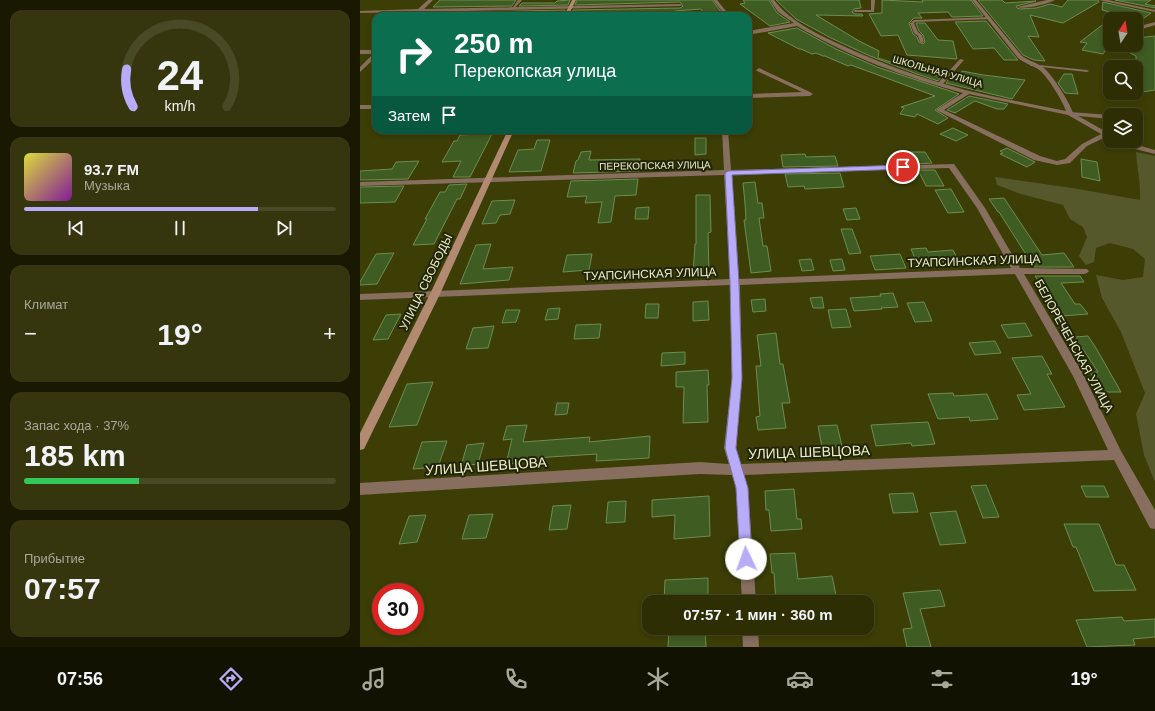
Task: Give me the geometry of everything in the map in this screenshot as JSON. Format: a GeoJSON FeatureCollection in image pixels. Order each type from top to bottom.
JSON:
{"type":"FeatureCollection","features":[{"type":"Feature","properties":{"kind":"street"},"geometry":{"type":"LineString","coordinates":[[420,11],[431,0]]}},
{"type":"Feature","properties":{"kind":"street"},"geometry":{"type":"LineString","coordinates":[[568,12],[574,0]]}},
{"type":"Feature","properties":{"kind":"street","name":"ШКОЛЬНАЯ УЛИЦА"},"geometry":{"type":"LineString","coordinates":[[772,0],[780,11],[823,39],[872,62],[968,92],[1070,114],[1103,133]]}},
{"type":"Feature","properties":{"kind":"street"},"geometry":{"type":"LineString","coordinates":[[974,0],[1020,57],[1041,68],[1067,104],[1070,114]]}},
{"type":"Feature","properties":{"kind":"street"},"geometry":{"type":"LineString","coordinates":[[1019,7],[1053,0]]}},
{"type":"Feature","properties":{"kind":"street"},"geometry":{"type":"LineString","coordinates":[[1101,0],[1155,11]]}},
{"type":"Feature","properties":{"kind":"street"},"geometry":{"type":"LineString","coordinates":[[360,12],[680,5]]}},
{"type":"Feature","properties":{"kind":"street"},"geometry":{"type":"LineString","coordinates":[[1143,27],[1155,23]]}},
{"type":"Feature","properties":{"kind":"street"},"geometry":{"type":"LineString","coordinates":[[752,32],[799,24]]}},
{"type":"Feature","properties":{"kind":"street"},"geometry":{"type":"LineString","coordinates":[[360,52],[372,53]]}},
{"type":"Feature","properties":{"kind":"street"},"geometry":{"type":"LineString","coordinates":[[360,70],[372,57]]}},
{"type":"Feature","properties":{"kind":"street"},"geometry":{"type":"LineString","coordinates":[[752,96],[810,94],[759,70]]}},
{"type":"Feature","properties":{"kind":"street"},"geometry":{"type":"LineString","coordinates":[[968,92],[939,110],[1036,158],[1056,163],[1064,162],[1090,141],[1103,137]]}},
{"type":"Feature","properties":{"kind":"street"},"geometry":{"type":"LineString","coordinates":[[360,107],[372,107]]}},
{"type":"Feature","properties":{"kind":"street","name":"УЛИЦА СВОБОДЫ"},"geometry":{"type":"LineString","coordinates":[[360,444],[435,294],[509,134]]}},
{"type":"Feature","properties":{"kind":"street"},"geometry":{"type":"LineString","coordinates":[[725,134],[735,283],[737,378],[730,448],[742,488],[748,595]]}},
{"type":"Feature","properties":{"kind":"street"},"geometry":{"type":"LineString","coordinates":[[1137,148],[1155,152]]}},
{"type":"Feature","properties":{"kind":"street","name":"ПЕРЕКОПСКАЯ УЛИЦА"},"geometry":{"type":"LineString","coordinates":[[360,184],[951,166]]}},
{"type":"Feature","properties":{"kind":"street","name":"БЕЛОРЕЧЕНСКАЯ УЛИЦА"},"geometry":{"type":"LineString","coordinates":[[951,166],[981,208],[1078,375],[1116,455],[1155,523]]}},
{"type":"Feature","properties":{"kind":"street","name":"ТУАПСИНСКАЯ УЛИЦА"},"geometry":{"type":"LineString","coordinates":[[360,297],[1018,271],[1084,271]]}},
{"type":"Feature","properties":{"kind":"street","name":"УЛИЦА ШЕВЦОВА"},"geometry":{"type":"LineString","coordinates":[[360,489],[693,468],[736,470],[1116,455]]}},
{"type":"Feature","properties":{"kind":"street"},"geometry":{"type":"LineString","coordinates":[[750,635],[751,647]]}},
{"type":"Feature","properties":{"kind":"lane"},"geometry":{"type":"LineString","coordinates":[[513,8],[520,0]]}},
{"type":"Feature","properties":{"kind":"lane"},"geometry":{"type":"LineString","coordinates":[[715,0],[725,12]]}},
{"type":"Feature","properties":{"kind":"lane"},"geometry":{"type":"LineString","coordinates":[[855,11],[873,11],[873,0]]}},
{"type":"Feature","properties":{"kind":"lane"},"geometry":{"type":"LineString","coordinates":[[922,42],[913,27],[912,24],[914,21],[990,18]]}},
{"type":"Feature","properties":{"kind":"lane"},"geometry":{"type":"LineString","coordinates":[[940,84],[962,60]]}},
{"type":"Feature","properties":{"kind":"lane"},"geometry":{"type":"LineString","coordinates":[[1032,64],[1087,71]]}},
{"type":"Feature","properties":{"kind":"lane"},"geometry":{"type":"LineString","coordinates":[[1070,114],[1103,116]]}},
{"type":"Feature","properties":{"kind":"green space"},"geometry":{"type":"Polygon","coordinates":[[[1136,152],[1155,156],[1155,482],[1144,455],[1136,414],[1145,393],[1121,332],[1102,298],[1096,275],[1123,280],[1143,277],[1145,259],[1133,249],[1110,243],[1096,248],[1094,262],[1086,265],[1079,256],[1087,237],[1083,227],[1070,219],[1063,205],[1021,194],[997,185],[995,177],[1140,200],[1136,152]]]}},
{"type":"Feature","properties":{"kind":"building"},"geometry":{"type":"Polygon","coordinates":[[[440,0],[516,0],[512,6],[433,7],[440,0]]]}},
{"type":"Feature","properties":{"kind":"building"},"geometry":{"type":"Polygon","coordinates":[[[570,0],[568,5],[519,6],[522,3],[555,3],[557,1],[570,0]]]}},
{"type":"Feature","properties":{"kind":"building"},"geometry":{"type":"Polygon","coordinates":[[[577,0],[712,0],[721,12],[703,12],[701,9],[675,12],[572,12],[573,10],[680,8],[683,6],[680,2],[575,5],[577,0]]]}},
{"type":"Feature","properties":{"kind":"building"},"geometry":{"type":"Polygon","coordinates":[[[743,0],[769,0],[777,13],[790,22],[770,26],[740,4],[745,3],[743,0]]]}},
{"type":"Feature","properties":{"kind":"building"},"geometry":{"type":"Polygon","coordinates":[[[776,0],[859,0],[861,8],[854,9],[852,12],[855,14],[862,14],[863,16],[816,15],[859,41],[879,51],[878,58],[941,77],[938,81],[917,74],[870,56],[831,38],[796,19],[776,0]]]}},
{"type":"Feature","properties":{"kind":"building"},"geometry":{"type":"Polygon","coordinates":[[[882,0],[923,2],[922,0],[971,0],[983,16],[952,17],[948,12],[918,13],[922,18],[914,18],[909,23],[913,34],[917,37],[919,42],[923,44],[925,42],[916,23],[925,23],[938,40],[953,41],[957,59],[907,55],[898,35],[881,36],[869,14],[882,13],[882,0]]]}},
{"type":"Feature","properties":{"kind":"building"},"geometry":{"type":"Polygon","coordinates":[[[978,0],[1002,0],[1005,3],[1036,1],[1016,6],[1020,9],[1036,8],[1050,4],[1062,7],[1068,0],[1098,0],[1099,2],[1063,23],[1030,15],[1039,37],[1028,36],[1045,61],[1034,60],[1023,55],[978,0]]]}},
{"type":"Feature","properties":{"kind":"building"},"geometry":{"type":"Polygon","coordinates":[[[1115,0],[1151,0],[1145,4],[1155,6],[1155,8],[1115,0]]]}},
{"type":"Feature","properties":{"kind":"building"},"geometry":{"type":"Polygon","coordinates":[[[1103,2],[1151,13],[1143,19],[1143,12],[1110,12],[1102,10],[1103,2]]]}},
{"type":"Feature","properties":{"kind":"building"},"geometry":{"type":"Polygon","coordinates":[[[565,10],[564,12],[473,12],[565,10]]]}},
{"type":"Feature","properties":{"kind":"building"},"geometry":{"type":"Polygon","coordinates":[[[986,21],[1018,60],[1004,60],[994,48],[973,49],[955,22],[986,21]]]}},
{"type":"Feature","properties":{"kind":"building"},"geometry":{"type":"Polygon","coordinates":[[[1103,24],[1103,52],[1104,52],[1103,54],[1082,50],[1087,43],[1080,42],[1103,24]]]}},
{"type":"Feature","properties":{"kind":"building"},"geometry":{"type":"Polygon","coordinates":[[[797,28],[836,49],[877,67],[959,94],[935,110],[948,118],[938,124],[917,114],[915,117],[900,114],[904,108],[901,107],[935,96],[851,65],[848,66],[825,56],[816,53],[812,54],[768,33],[797,28]]]}},
{"type":"Feature","properties":{"kind":"building"},"geometry":{"type":"Polygon","coordinates":[[[1155,36],[1155,90],[1143,92],[1143,60],[1136,60],[1136,56],[1128,52],[1143,52],[1143,37],[1155,36]]]}},
{"type":"Feature","properties":{"kind":"building"},"geometry":{"type":"Polygon","coordinates":[[[962,71],[1025,80],[1012,99],[946,83],[949,79],[954,81],[962,71]]]}},
{"type":"Feature","properties":{"kind":"building"},"geometry":{"type":"Polygon","coordinates":[[[1064,74],[1072,74],[1078,94],[1065,93],[1058,83],[1064,74]]]}},
{"type":"Feature","properties":{"kind":"building"},"geometry":{"type":"Polygon","coordinates":[[[969,96],[1008,104],[1004,109],[997,109],[975,101],[955,113],[947,110],[969,96]]]}},
{"type":"Feature","properties":{"kind":"building"},"geometry":{"type":"Polygon","coordinates":[[[953,128],[968,135],[956,141],[940,134],[953,128]]]}},
{"type":"Feature","properties":{"kind":"building"},"geometry":{"type":"Polygon","coordinates":[[[492,134],[470,177],[453,177],[461,161],[442,162],[454,141],[457,141],[460,135],[492,134]]]}},
{"type":"Feature","properties":{"kind":"building"},"geometry":{"type":"Polygon","coordinates":[[[695,138],[706,138],[706,154],[695,155],[695,138]]]}},
{"type":"Feature","properties":{"kind":"building"},"geometry":{"type":"Polygon","coordinates":[[[537,140],[550,140],[541,171],[509,172],[518,150],[534,149],[537,140]]]}},
{"type":"Feature","properties":{"kind":"building"},"geometry":{"type":"Polygon","coordinates":[[[1007,148],[1035,162],[1027,167],[1000,154],[1003,153],[1000,151],[1007,148]]]}},
{"type":"Feature","properties":{"kind":"building"},"geometry":{"type":"Polygon","coordinates":[[[591,151],[589,160],[640,159],[639,171],[573,173],[576,161],[578,160],[581,152],[591,151]]]}},
{"type":"Feature","properties":{"kind":"building"},"geometry":{"type":"Polygon","coordinates":[[[909,152],[925,152],[932,163],[915,164],[909,152]]]}},
{"type":"Feature","properties":{"kind":"building"},"geometry":{"type":"Polygon","coordinates":[[[805,154],[806,157],[835,156],[838,166],[783,167],[781,155],[805,154]]]}},
{"type":"Feature","properties":{"kind":"building"},"geometry":{"type":"Polygon","coordinates":[[[1081,159],[1097,162],[1100,181],[1082,177],[1081,159]]]}},
{"type":"Feature","properties":{"kind":"building"},"geometry":{"type":"Polygon","coordinates":[[[419,161],[408,179],[360,180],[360,171],[392,169],[396,162],[419,161]]]}},
{"type":"Feature","properties":{"kind":"building"},"geometry":{"type":"Polygon","coordinates":[[[918,170],[935,170],[944,186],[926,186],[918,170]]]}},
{"type":"Feature","properties":{"kind":"building"},"geometry":{"type":"Polygon","coordinates":[[[840,173],[844,187],[805,189],[804,186],[788,187],[785,174],[840,173]]]}},
{"type":"Feature","properties":{"kind":"building"},"geometry":{"type":"Polygon","coordinates":[[[638,179],[636,195],[615,196],[611,222],[598,223],[602,202],[585,203],[587,196],[567,197],[571,181],[638,179]]]}},
{"type":"Feature","properties":{"kind":"building"},"geometry":{"type":"Polygon","coordinates":[[[755,182],[758,203],[762,203],[764,218],[759,218],[763,246],[767,246],[771,271],[751,273],[744,220],[746,220],[743,183],[755,182]]]}},
{"type":"Feature","properties":{"kind":"building"},"geometry":{"type":"Polygon","coordinates":[[[467,184],[460,199],[457,199],[434,244],[413,245],[440,192],[445,192],[449,185],[467,184]]]}},
{"type":"Feature","properties":{"kind":"building"},"geometry":{"type":"Polygon","coordinates":[[[404,186],[395,202],[360,203],[360,187],[404,186]]]}},
{"type":"Feature","properties":{"kind":"building"},"geometry":{"type":"Polygon","coordinates":[[[951,189],[964,212],[948,213],[935,190],[951,189]]]}},
{"type":"Feature","properties":{"kind":"building"},"geometry":{"type":"Polygon","coordinates":[[[696,195],[710,195],[711,232],[708,233],[709,274],[693,275],[696,244],[696,195]]]}},
{"type":"Feature","properties":{"kind":"building"},"geometry":{"type":"Polygon","coordinates":[[[1004,198],[1042,255],[1064,253],[1074,267],[1034,267],[989,199],[1004,198]]]}},
{"type":"Feature","properties":{"kind":"building"},"geometry":{"type":"Polygon","coordinates":[[[515,200],[510,214],[500,215],[496,223],[482,224],[492,201],[515,200]]]}},
{"type":"Feature","properties":{"kind":"building"},"geometry":{"type":"Polygon","coordinates":[[[649,207],[648,219],[635,219],[636,208],[649,207]]]}},
{"type":"Feature","properties":{"kind":"building"},"geometry":{"type":"Polygon","coordinates":[[[856,208],[860,219],[847,220],[843,209],[856,208]]]}},
{"type":"Feature","properties":{"kind":"building"},"geometry":{"type":"Polygon","coordinates":[[[841,229],[852,229],[861,253],[849,254],[841,229]]]}},
{"type":"Feature","properties":{"kind":"building"},"geometry":{"type":"Polygon","coordinates":[[[491,244],[483,269],[513,267],[509,280],[460,284],[476,245],[491,244]]]}},
{"type":"Feature","properties":{"kind":"building"},"geometry":{"type":"Polygon","coordinates":[[[926,248],[928,252],[953,250],[961,265],[946,266],[943,261],[917,263],[911,249],[926,248]]]}},
{"type":"Feature","properties":{"kind":"building"},"geometry":{"type":"Polygon","coordinates":[[[394,253],[377,284],[360,285],[360,282],[376,254],[394,253]]]}},
{"type":"Feature","properties":{"kind":"building"},"geometry":{"type":"Polygon","coordinates":[[[592,254],[589,270],[563,272],[567,255],[592,254]]]}},
{"type":"Feature","properties":{"kind":"building"},"geometry":{"type":"Polygon","coordinates":[[[900,254],[906,268],[875,270],[870,256],[900,254]]]}},
{"type":"Feature","properties":{"kind":"building"},"geometry":{"type":"Polygon","coordinates":[[[811,259],[814,270],[802,271],[799,260],[811,259]]]}},
{"type":"Feature","properties":{"kind":"building"},"geometry":{"type":"Polygon","coordinates":[[[842,259],[845,270],[833,271],[830,260],[842,259]]]}},
{"type":"Feature","properties":{"kind":"building"},"geometry":{"type":"Polygon","coordinates":[[[1035,276],[1080,276],[1084,282],[1061,283],[1075,304],[1080,304],[1088,314],[1061,316],[1035,276]]]}},
{"type":"Feature","properties":{"kind":"building"},"geometry":{"type":"Polygon","coordinates":[[[893,293],[898,307],[854,311],[850,298],[881,296],[880,294],[893,293]]]}},
{"type":"Feature","properties":{"kind":"building"},"geometry":{"type":"Polygon","coordinates":[[[822,297],[824,308],[813,308],[810,298],[822,297]]]}},
{"type":"Feature","properties":{"kind":"building"},"geometry":{"type":"Polygon","coordinates":[[[765,299],[766,311],[753,312],[751,300],[765,299]]]}},
{"type":"Feature","properties":{"kind":"building"},"geometry":{"type":"Polygon","coordinates":[[[708,301],[709,320],[693,321],[693,302],[708,301]]]}},
{"type":"Feature","properties":{"kind":"building"},"geometry":{"type":"Polygon","coordinates":[[[924,302],[932,321],[915,322],[907,303],[924,302]]]}},
{"type":"Feature","properties":{"kind":"building"},"geometry":{"type":"Polygon","coordinates":[[[646,304],[659,304],[658,318],[645,318],[646,304]]]}},
{"type":"Feature","properties":{"kind":"building"},"geometry":{"type":"Polygon","coordinates":[[[560,308],[558,319],[545,320],[548,309],[560,308]]]}},
{"type":"Feature","properties":{"kind":"building"},"geometry":{"type":"Polygon","coordinates":[[[846,309],[851,327],[832,328],[828,310],[846,309]]]}},
{"type":"Feature","properties":{"kind":"building"},"geometry":{"type":"Polygon","coordinates":[[[506,310],[520,310],[516,322],[502,323],[506,310]]]}},
{"type":"Feature","properties":{"kind":"building"},"geometry":{"type":"Polygon","coordinates":[[[401,314],[388,339],[373,340],[386,315],[401,314]]]}},
{"type":"Feature","properties":{"kind":"building"},"geometry":{"type":"Polygon","coordinates":[[[1025,323],[1032,336],[1008,338],[1001,325],[1025,323]]]}},
{"type":"Feature","properties":{"kind":"building"},"geometry":{"type":"Polygon","coordinates":[[[601,324],[599,338],[574,339],[576,325],[601,324]]]}},
{"type":"Feature","properties":{"kind":"building"},"geometry":{"type":"Polygon","coordinates":[[[494,326],[488,348],[466,349],[473,328],[494,326]]]}},
{"type":"Feature","properties":{"kind":"building"},"geometry":{"type":"Polygon","coordinates":[[[776,333],[780,364],[783,364],[790,403],[782,403],[786,428],[758,430],[756,417],[760,416],[756,366],[761,366],[757,335],[776,333]]]}},
{"type":"Feature","properties":{"kind":"building"},"geometry":{"type":"Polygon","coordinates":[[[1088,336],[1121,392],[1101,392],[1090,372],[1098,372],[1075,337],[1088,336]]]}},
{"type":"Feature","properties":{"kind":"building"},"geometry":{"type":"Polygon","coordinates":[[[995,341],[1001,353],[975,355],[969,343],[995,341]]]}},
{"type":"Feature","properties":{"kind":"building"},"geometry":{"type":"Polygon","coordinates":[[[685,352],[685,364],[661,366],[662,353],[685,352]]]}},
{"type":"Feature","properties":{"kind":"building"},"geometry":{"type":"Polygon","coordinates":[[[1042,356],[1052,374],[1047,374],[1065,407],[1024,410],[1017,395],[1031,394],[1012,358],[1042,356]]]}},
{"type":"Feature","properties":{"kind":"building"},"geometry":{"type":"Polygon","coordinates":[[[708,370],[708,422],[683,423],[684,387],[676,387],[676,372],[708,370]]]}},
{"type":"Feature","properties":{"kind":"building"},"geometry":{"type":"Polygon","coordinates":[[[433,382],[417,425],[389,427],[407,384],[433,382]]]}},
{"type":"Feature","properties":{"kind":"building"},"geometry":{"type":"Polygon","coordinates":[[[953,393],[954,396],[987,394],[998,419],[970,421],[969,417],[938,419],[928,394],[953,393]]]}},
{"type":"Feature","properties":{"kind":"building"},"geometry":{"type":"Polygon","coordinates":[[[557,403],[569,403],[567,414],[555,415],[557,403]]]}},
{"type":"Feature","properties":{"kind":"building"},"geometry":{"type":"Polygon","coordinates":[[[928,422],[935,444],[912,446],[911,443],[876,446],[871,425],[928,422]]]}},
{"type":"Feature","properties":{"kind":"building"},"geometry":{"type":"Polygon","coordinates":[[[527,425],[523,442],[590,437],[589,442],[650,436],[649,458],[596,461],[597,454],[521,460],[520,463],[506,464],[512,439],[503,440],[507,426],[527,425]]]}},
{"type":"Feature","properties":{"kind":"building"},"geometry":{"type":"Polygon","coordinates":[[[837,425],[842,446],[822,447],[818,426],[837,425]]]}},
{"type":"Feature","properties":{"kind":"building"},"geometry":{"type":"Polygon","coordinates":[[[447,441],[438,467],[413,469],[422,442],[447,441]]]}},
{"type":"Feature","properties":{"kind":"building"},"geometry":{"type":"Polygon","coordinates":[[[484,443],[478,464],[461,466],[467,445],[484,443]]]}},
{"type":"Feature","properties":{"kind":"building"},"geometry":{"type":"Polygon","coordinates":[[[986,485],[999,517],[983,518],[971,486],[986,485]]]}},
{"type":"Feature","properties":{"kind":"building"},"geometry":{"type":"Polygon","coordinates":[[[1081,486],[1104,486],[1109,497],[1086,497],[1081,486]]]}},
{"type":"Feature","properties":{"kind":"building"},"geometry":{"type":"Polygon","coordinates":[[[794,489],[797,519],[801,519],[802,529],[771,531],[769,510],[766,510],[765,491],[794,489]]]}},
{"type":"Feature","properties":{"kind":"building"},"geometry":{"type":"Polygon","coordinates":[[[913,493],[918,512],[893,513],[889,494],[913,493]]]}},
{"type":"Feature","properties":{"kind":"building"},"geometry":{"type":"Polygon","coordinates":[[[709,496],[710,536],[674,539],[675,515],[652,517],[652,500],[709,496]]]}},
{"type":"Feature","properties":{"kind":"building"},"geometry":{"type":"Polygon","coordinates":[[[626,501],[625,522],[606,523],[608,502],[626,501]]]}},
{"type":"Feature","properties":{"kind":"building"},"geometry":{"type":"Polygon","coordinates":[[[571,505],[567,529],[549,530],[553,506],[571,505]]]}},
{"type":"Feature","properties":{"kind":"building"},"geometry":{"type":"Polygon","coordinates":[[[956,511],[966,543],[940,545],[930,513],[956,511]]]}},
{"type":"Feature","properties":{"kind":"building"},"geometry":{"type":"Polygon","coordinates":[[[493,514],[486,538],[462,539],[469,515],[493,514]]]}},
{"type":"Feature","properties":{"kind":"building"},"geometry":{"type":"Polygon","coordinates":[[[426,515],[417,542],[399,544],[409,516],[426,515]]]}},
{"type":"Feature","properties":{"kind":"building"},"geometry":{"type":"Polygon","coordinates":[[[1064,524],[1099,524],[1116,565],[1124,565],[1136,590],[1094,591],[1076,547],[1073,547],[1064,524]]]}},
{"type":"Feature","properties":{"kind":"building"},"geometry":{"type":"Polygon","coordinates":[[[795,553],[798,579],[832,576],[836,595],[776,595],[774,573],[772,573],[770,554],[795,553]]]}},
{"type":"Feature","properties":{"kind":"building"},"geometry":{"type":"Polygon","coordinates":[[[708,578],[708,595],[664,595],[665,580],[708,578]]]}},
{"type":"Feature","properties":{"kind":"building"},"geometry":{"type":"Polygon","coordinates":[[[940,590],[945,606],[920,609],[931,647],[907,647],[903,629],[912,628],[903,593],[940,590]]]}},
{"type":"Feature","properties":{"kind":"building"},"geometry":{"type":"Polygon","coordinates":[[[1122,617],[1124,621],[1155,619],[1155,637],[1133,639],[1135,645],[1087,647],[1076,620],[1122,617]]]}},
{"type":"Feature","properties":{"kind":"building"},"geometry":{"type":"Polygon","coordinates":[[[669,635],[705,635],[706,647],[668,647],[669,635]]]}},
{"type":"Feature","properties":{"kind":"route"},"geometry":{"type":"LineString","coordinates":[[746,559],[742,488],[730,448],[737,378],[735,283],[728,173],[903,167]]}}]}
